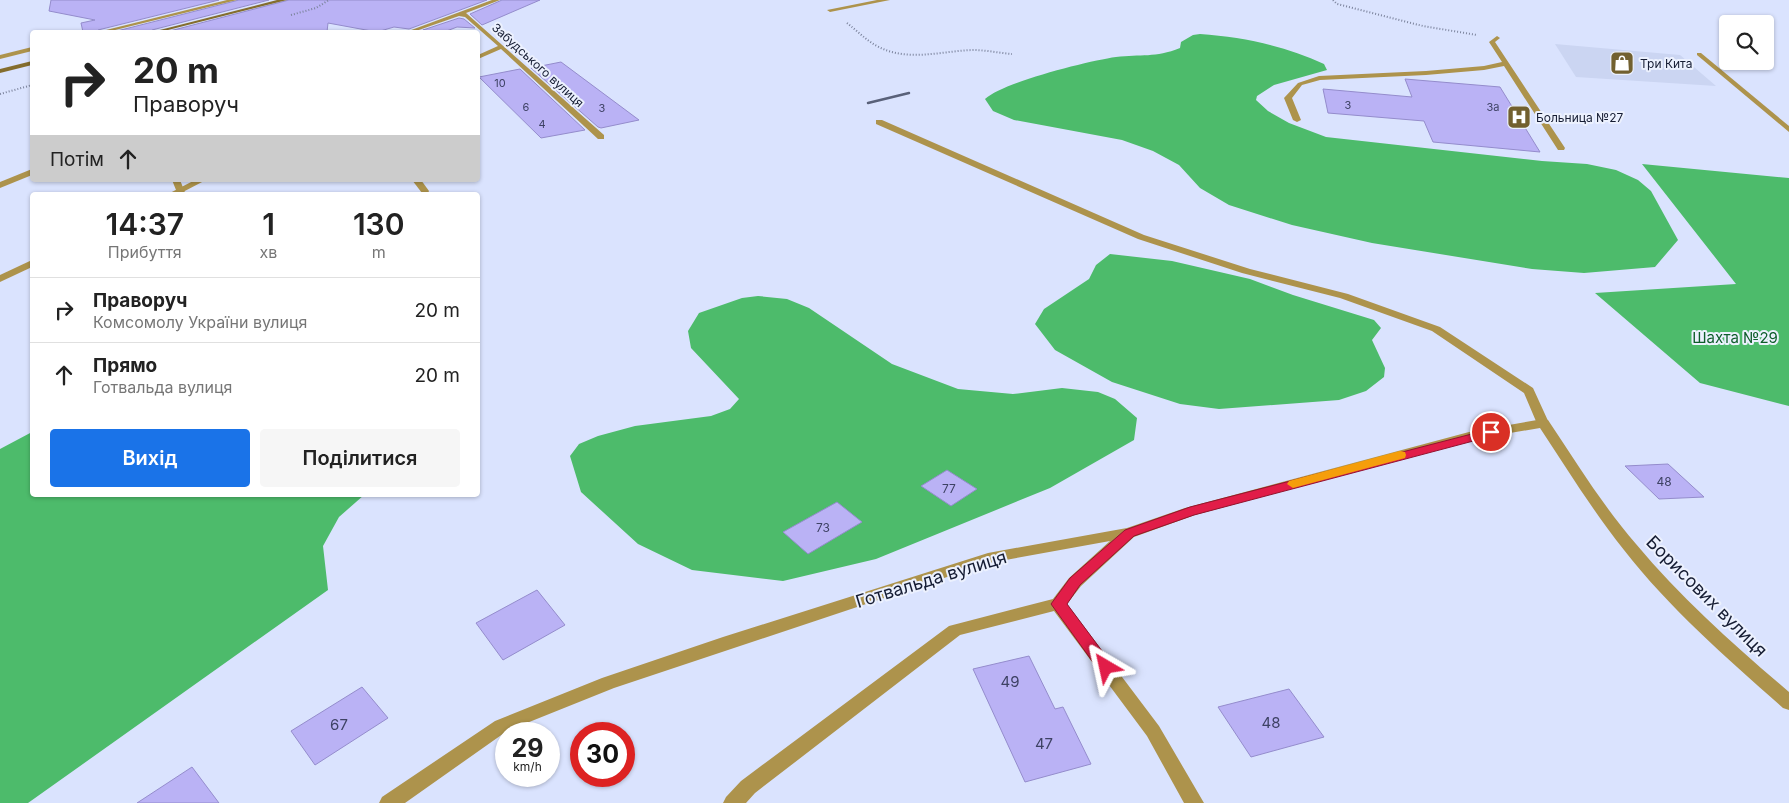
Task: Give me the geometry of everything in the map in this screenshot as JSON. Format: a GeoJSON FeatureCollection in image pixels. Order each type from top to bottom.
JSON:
{"type":"FeatureCollection","features":[{"type":"Feature","properties":{"kind":"main road"},"geometry":{"type":"LineString","coordinates":[[162,30],[284,0]]}},
{"type":"Feature","properties":{"kind":"main road"},"geometry":{"type":"LineString","coordinates":[[0,71],[30,64]]}},
{"type":"Feature","properties":{"kind":"street"},"geometry":{"type":"LineString","coordinates":[[109,30],[234,0]]}},
{"type":"Feature","properties":{"kind":"street"},"geometry":{"type":"LineString","coordinates":[[415,30],[497,0]]}},
{"type":"Feature","properties":{"kind":"street"},"geometry":{"type":"LineString","coordinates":[[830,10],[887,0]]}},
{"type":"Feature","properties":{"kind":"street","name":"Забудського вулиця"},"geometry":{"type":"LineString","coordinates":[[459,14],[467,15],[601,137]]}},
{"type":"Feature","properties":{"kind":"street"},"geometry":{"type":"LineString","coordinates":[[1497,38],[1492,42],[1561,148]]}},
{"type":"Feature","properties":{"kind":"street"},"geometry":{"type":"LineString","coordinates":[[480,56],[501,47]]}},
{"type":"Feature","properties":{"kind":"street"},"geometry":{"type":"LineString","coordinates":[[0,57],[30,50]]}},
{"type":"Feature","properties":{"kind":"street"},"geometry":{"type":"LineString","coordinates":[[1699,54],[1789,130]]}},
{"type":"Feature","properties":{"kind":"street"},"geometry":{"type":"LineString","coordinates":[[1297,120],[1288,98],[1300,84],[1319,78],[1426,73],[1484,68],[1507,63]]}},
{"type":"Feature","properties":{"kind":"street"},"geometry":{"type":"LineString","coordinates":[[879,122],[1141,237],[1246,271],[1344,296],[1436,329],[1529,391],[1543,423]]}},
{"type":"Feature","properties":{"kind":"street"},"geometry":{"type":"LineString","coordinates":[[0,184],[30,173]]}},
{"type":"Feature","properties":{"kind":"street"},"geometry":{"type":"LineString","coordinates":[[181,192],[198,182]]}},
{"type":"Feature","properties":{"kind":"street"},"geometry":{"type":"LineString","coordinates":[[418,182],[425,191]]}},
{"type":"Feature","properties":{"kind":"street"},"geometry":{"type":"LineString","coordinates":[[0,279],[30,264]]}},
{"type":"Feature","properties":{"kind":"street","name":"Борисових вулиця"},"geometry":{"type":"LineString","coordinates":[[1543,423],[1599,506],[1643,564],[1729,650],[1789,703]]}},
{"type":"Feature","properties":{"kind":"street","name":"Готвальда вулиця"},"geometry":{"type":"LineString","coordinates":[[389,803],[501,726],[608,683],[988,558],[1129,533],[1190,511],[1455,440],[1543,423]]}},
{"type":"Feature","properties":{"kind":"street"},"geometry":{"type":"LineString","coordinates":[[733,803],[756,782],[955,630],[1058,604],[1075,582],[1129,533]]}},
{"type":"Feature","properties":{"kind":"street"},"geometry":{"type":"LineString","coordinates":[[1058,604],[1153,731],[1194,803]]}},
{"type":"Feature","properties":{"kind":"path"},"geometry":{"type":"LineString","coordinates":[[1333,0],[1336,4],[1406,24],[1440,31],[1497,38]]}},
{"type":"Feature","properties":{"kind":"path"},"geometry":{"type":"LineString","coordinates":[[830,10],[875,45],[897,53],[920,56],[949,51],[976,50],[1012,54]]}},
{"type":"Feature","properties":{"kind":"path"},"geometry":{"type":"LineString","coordinates":[[0,94],[30,86]]}},
{"type":"Feature","properties":{"kind":"shaded area"},"geometry":{"type":"Polygon","coordinates":[[[1555,44],[1680,55],[1716,86],[1576,77],[1555,44]]]}},
{"type":"Feature","properties":{"kind":"green space"},"geometry":{"type":"Polygon","coordinates":[[[1200,34],[1264,43],[1324,64],[1327,70],[1274,85],[1257,96],[1256,100],[1268,111],[1289,123],[1326,137],[1542,161],[1587,164],[1616,170],[1638,180],[1651,191],[1678,240],[1655,267],[1584,273],[1532,269],[1372,243],[1292,225],[1229,205],[1200,188],[1179,165],[1153,151],[1122,140],[1014,120],[993,111],[985,99],[995,92],[1027,79],[1086,63],[1116,57],[1171,51],[1180,48],[1181,42],[1193,35],[1200,34]]]}},
{"type":"Feature","properties":{"kind":"green space","name":"Шахта №29"},"geometry":{"type":"Polygon","coordinates":[[[1642,164],[1789,178],[1789,406],[1700,383],[1595,293],[1736,284],[1642,164]]]}},
{"type":"Feature","properties":{"kind":"green space"},"geometry":{"type":"Polygon","coordinates":[[[1110,254],[1172,261],[1250,279],[1293,295],[1374,320],[1381,328],[1372,340],[1385,368],[1384,377],[1366,391],[1339,400],[1219,409],[1180,404],[1112,382],[1055,350],[1035,324],[1044,309],[1089,279],[1096,265],[1110,254]]]}},
{"type":"Feature","properties":{"kind":"green space"},"geometry":{"type":"Polygon","coordinates":[[[758,296],[787,299],[809,308],[892,364],[958,389],[1013,394],[1062,388],[1098,392],[1115,399],[1137,418],[1134,440],[1050,488],[876,559],[783,581],[692,570],[638,544],[581,492],[570,456],[579,444],[598,436],[635,426],[711,416],[730,409],[739,399],[691,348],[688,331],[699,313],[742,298],[758,296]]]}},
{"type":"Feature","properties":{"kind":"green space"},"geometry":{"type":"Polygon","coordinates":[[[30,433],[30,497],[362,497],[339,517],[323,546],[328,590],[28,803],[0,803],[0,449],[30,433]]]}},
{"type":"Feature","properties":{"kind":"building"},"geometry":{"type":"Polygon","coordinates":[[[51,0],[219,0],[98,30],[83,30],[81,23],[95,20],[49,11],[51,0]]]}},
{"type":"Feature","properties":{"kind":"building"},"geometry":{"type":"Polygon","coordinates":[[[239,0],[269,0],[152,30],[121,30],[239,0]]]}},
{"type":"Feature","properties":{"kind":"building"},"geometry":{"type":"Polygon","coordinates":[[[289,0],[487,0],[409,29],[394,27],[384,30],[366,30],[328,23],[327,30],[174,30],[289,0]]]}},
{"type":"Feature","properties":{"kind":"building"},"geometry":{"type":"Polygon","coordinates":[[[502,0],[540,0],[482,25],[470,14],[502,0]]]}},
{"type":"Feature","properties":{"kind":"building"},"geometry":{"type":"Polygon","coordinates":[[[459,18],[464,19],[475,28],[457,27],[449,30],[423,30],[459,18]]]}},
{"type":"Feature","properties":{"kind":"building"},"geometry":{"type":"Polygon","coordinates":[[[561,62],[639,120],[598,127],[531,68],[561,62]]]}},
{"type":"Feature","properties":{"kind":"building"},"geometry":{"type":"Polygon","coordinates":[[[520,69],[585,130],[541,138],[480,77],[520,69]]]}},
{"type":"Feature","properties":{"kind":"building"},"geometry":{"type":"Polygon","coordinates":[[[1405,79],[1500,87],[1540,152],[1433,142],[1424,121],[1328,113],[1323,89],[1412,97],[1405,79]]]}},
{"type":"Feature","properties":{"kind":"building"},"geometry":{"type":"Polygon","coordinates":[[[1668,464],[1704,497],[1659,499],[1625,466],[1668,464]]]}},
{"type":"Feature","properties":{"kind":"building"},"geometry":{"type":"Polygon","coordinates":[[[947,470],[977,489],[951,506],[921,486],[947,470]]]}},
{"type":"Feature","properties":{"kind":"building"},"geometry":{"type":"Polygon","coordinates":[[[837,502],[862,522],[808,554],[783,532],[837,502]]]}},
{"type":"Feature","properties":{"kind":"building"},"geometry":{"type":"Polygon","coordinates":[[[537,590],[565,625],[503,660],[476,623],[537,590]]]}},
{"type":"Feature","properties":{"kind":"building"},"geometry":{"type":"Polygon","coordinates":[[[1029,656],[1055,709],[1063,707],[1091,764],[1025,782],[973,669],[1029,656]]]}},
{"type":"Feature","properties":{"kind":"building"},"geometry":{"type":"Polygon","coordinates":[[[362,687],[388,718],[315,765],[291,731],[362,687]]]}},
{"type":"Feature","properties":{"kind":"building"},"geometry":{"type":"Polygon","coordinates":[[[1289,689],[1324,737],[1251,757],[1218,707],[1289,689]]]}},
{"type":"Feature","properties":{"kind":"building"},"geometry":{"type":"Polygon","coordinates":[[[192,767],[219,803],[137,803],[192,767]]]}},
{"type":"Feature","properties":{"kind":"railway"},"geometry":{"type":"LineString","coordinates":[[868,103],[909,93]]}},
{"type":"Feature","properties":{"kind":"slow traffic"},"geometry":{"type":"LineString","coordinates":[[1293,484],[1400,455]]}},
{"type":"Feature","properties":{"kind":"place","name":"Три Кита"},"geometry":{"type":"Point","coordinates":[1622,63]}},
{"type":"Feature","properties":{"kind":"place","name":"Больница №27"},"geometry":{"type":"Point","coordinates":[1519,117]}},
{"type":"Feature","properties":{"kind":"route"},"geometry":{"type":"LineString","coordinates":[[1106,667],[1058,604],[1075,582],[1129,533],[1190,511],[1491,432]]}}]}
